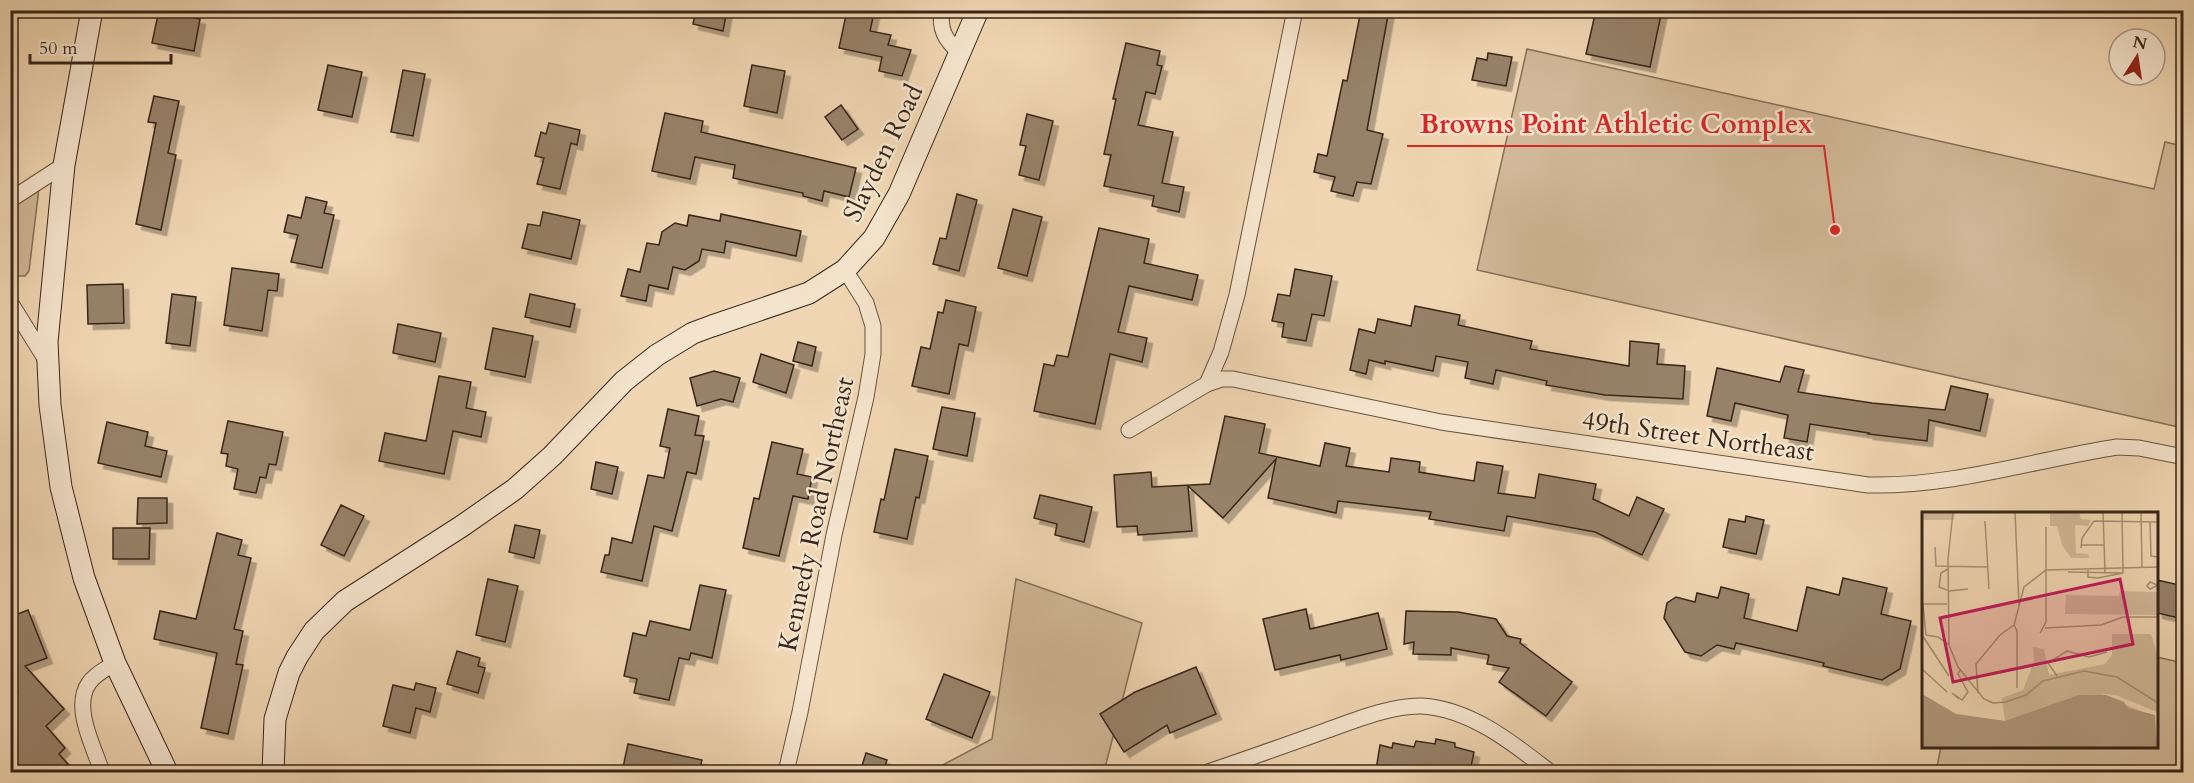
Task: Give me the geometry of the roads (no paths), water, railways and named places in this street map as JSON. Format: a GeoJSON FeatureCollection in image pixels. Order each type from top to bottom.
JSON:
{"type":"FeatureCollection","features":[{"type":"Feature","properties":{"kind":"street"},"geometry":{"type":"LineString","coordinates":[[92,10],[64,165],[49,319],[47,363],[54,440],[61,487],[84,578],[115,663],[168,772]]}},
{"type":"Feature","properties":{"kind":"street"},"geometry":{"type":"LineString","coordinates":[[942,10],[941,21],[947,42],[959,52]]}},
{"type":"Feature","properties":{"kind":"street","name":"Slayden Road"},"geometry":{"type":"LineString","coordinates":[[273,772],[275,719],[289,673],[314,632],[345,601],[515,489],[552,456],[616,389],[657,355],[693,333],[808,293],[845,270],[874,238],[899,194],[978,10]]}},
{"type":"Feature","properties":{"kind":"street"},"geometry":{"type":"LineString","coordinates":[[1129,430],[1207,384],[1221,352],[1231,320],[1295,10]]}},
{"type":"Feature","properties":{"kind":"street"},"geometry":{"type":"LineString","coordinates":[[10,200],[64,165]]}},
{"type":"Feature","properties":{"kind":"street","name":"Kennedy Road Northeast"},"geometry":{"type":"LineString","coordinates":[[786,772],[800,712],[834,535],[866,397],[873,354],[873,326],[866,303],[845,270]]}},
{"type":"Feature","properties":{"kind":"street"},"geometry":{"type":"LineString","coordinates":[[10,302],[47,363]]}},
{"type":"Feature","properties":{"kind":"street","name":"49th Street Northeast"},"geometry":{"type":"LineString","coordinates":[[1207,384],[1222,379],[1233,379],[1441,422],[1868,485],[1894,486],[1954,478],[2116,447],[2139,448],[2184,457]]}},
{"type":"Feature","properties":{"kind":"street"},"geometry":{"type":"LineString","coordinates":[[102,772],[83,715],[81,701],[88,683],[115,663]]}},
{"type":"Feature","properties":{"kind":"street"},"geometry":{"type":"LineString","coordinates":[[1208,772],[1364,718],[1397,709],[1421,706],[1448,711],[1480,724],[1520,749],[1550,772]]}},
{"type":"Feature","properties":{"kind":"place","name":"Browns Point Athletic Complex"},"geometry":{"type":"Point","coordinates":[1835,230]}}]}
